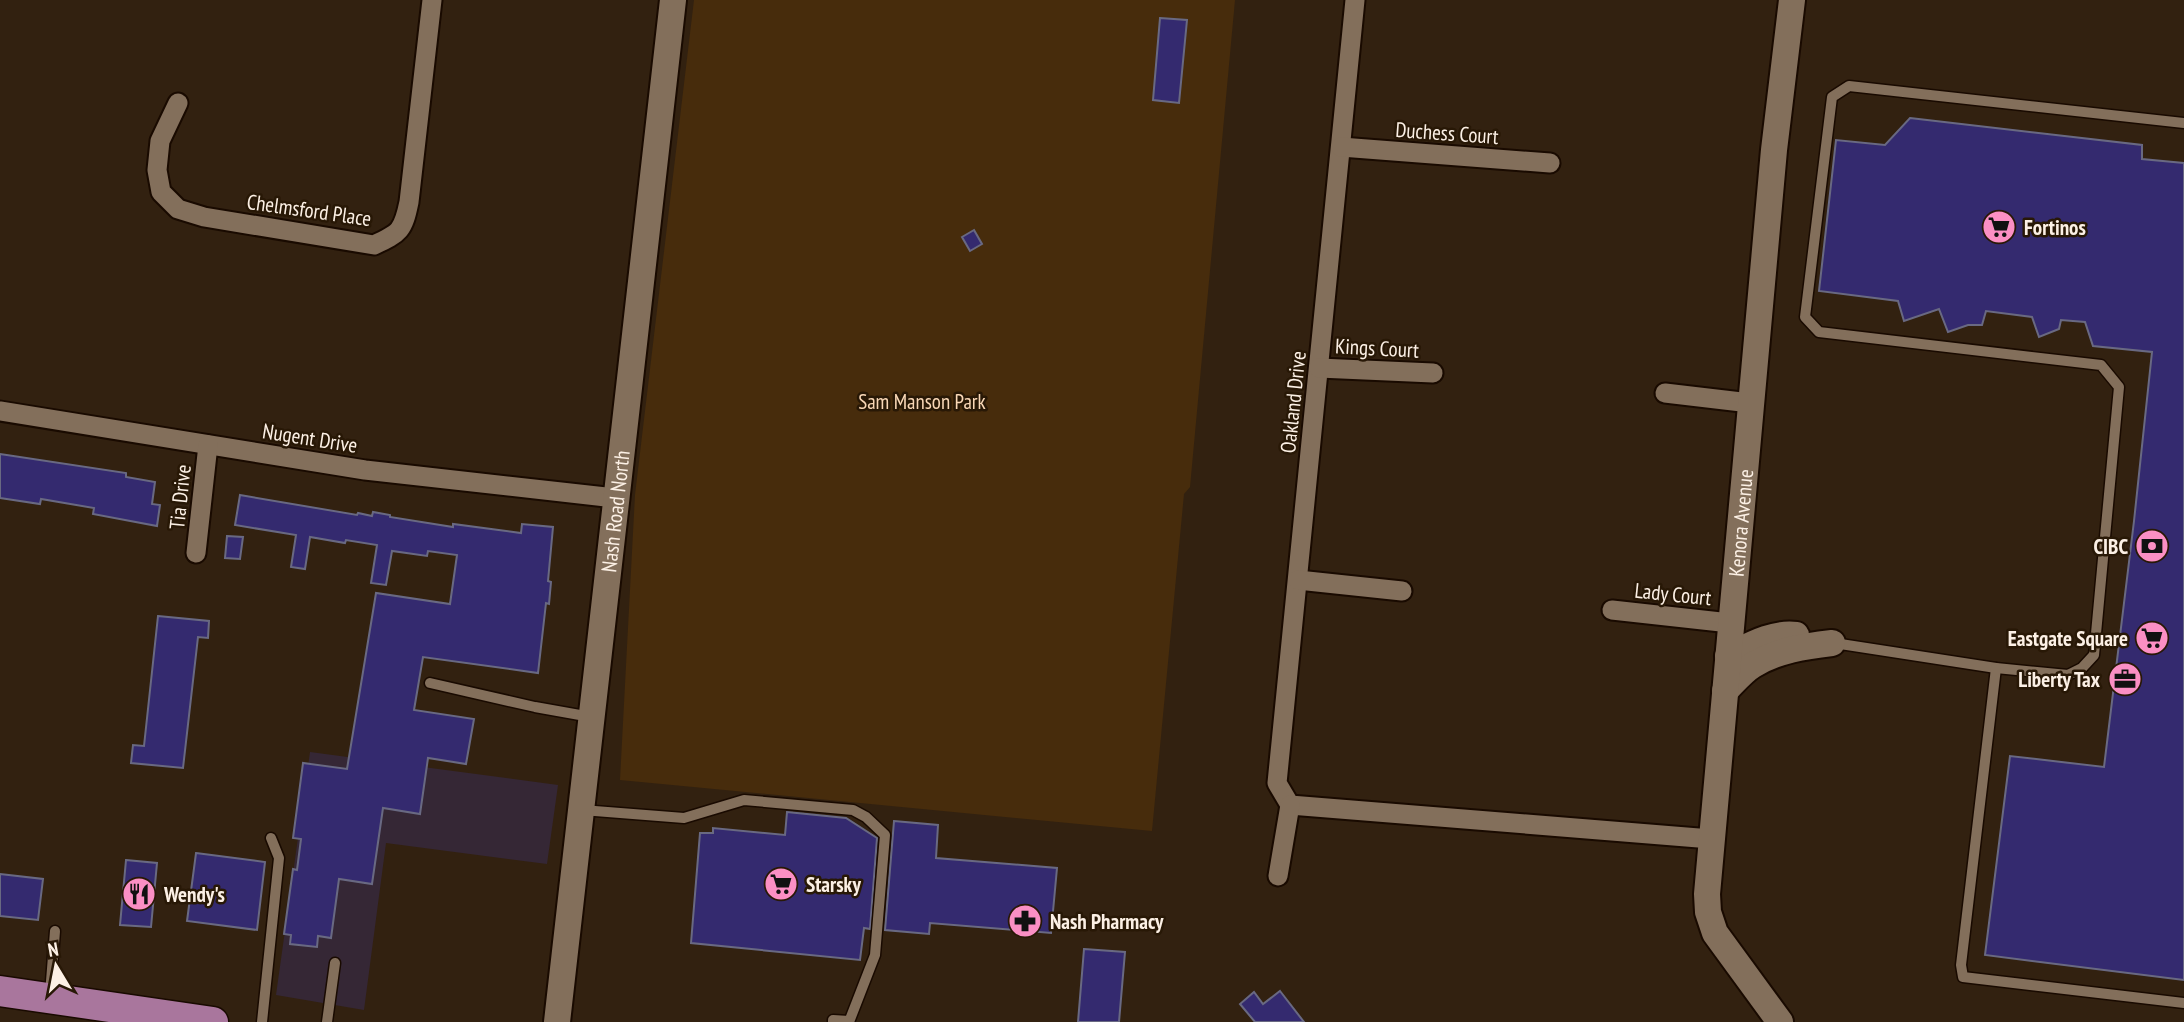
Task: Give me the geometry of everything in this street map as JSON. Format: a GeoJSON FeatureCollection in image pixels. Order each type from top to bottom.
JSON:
{"type":"FeatureCollection","features":[{"type":"Feature","properties":{"kind":"main road"},"geometry":{"type":"LineString","coordinates":[[0,991],[213,1022]]}},
{"type":"Feature","properties":{"kind":"street","name":"Chelmsford Place"},"geometry":{"type":"LineString","coordinates":[[178,103],[160,141],[157,170],[161,192],[178,209],[204,217],[374,245],[396,235],[405,222],[432,0]]}},
{"type":"Feature","properties":{"kind":"street","name":"Nash Road North"},"geometry":{"type":"LineString","coordinates":[[557,1022],[673,0]]}},
{"type":"Feature","properties":{"kind":"street","name":"Oakland Drive"},"geometry":{"type":"LineString","coordinates":[[1290,805],[1277,783],[1355,0]]}},
{"type":"Feature","properties":{"kind":"street","name":"Kenora Avenue"},"geometry":{"type":"LineString","coordinates":[[1780,1022],[1715,933],[1708,912],[1707,894],[1774,150],[1792,0]]}},
{"type":"Feature","properties":{"kind":"street","name":"Duchess Court"},"geometry":{"type":"LineString","coordinates":[[1341,148],[1550,163]]}},
{"type":"Feature","properties":{"kind":"street","name":"Kings Court"},"geometry":{"type":"LineString","coordinates":[[1319,368],[1433,373]]}},
{"type":"Feature","properties":{"kind":"street"},"geometry":{"type":"LineString","coordinates":[[1665,393],[1750,403]]}},
{"type":"Feature","properties":{"kind":"street","name":"Nugent Drive"},"geometry":{"type":"LineString","coordinates":[[0,411],[365,470],[615,498]]}},
{"type":"Feature","properties":{"kind":"street","name":"Tia Drive"},"geometry":{"type":"LineString","coordinates":[[196,553],[208,445]]}},
{"type":"Feature","properties":{"kind":"street"},"geometry":{"type":"LineString","coordinates":[[1298,580],[1402,591]]}},
{"type":"Feature","properties":{"kind":"street","name":"Lady Court"},"geometry":{"type":"LineString","coordinates":[[1612,611],[1730,623]]}},
{"type":"Feature","properties":{"kind":"street"},"geometry":{"type":"LineString","coordinates":[[1728,656],[1761,640],[1786,634],[1832,643]]}},
{"type":"Feature","properties":{"kind":"street"},"geometry":{"type":"LineString","coordinates":[[1725,691],[1752,665],[1780,652],[1832,643]]}},
{"type":"Feature","properties":{"kind":"street"},"geometry":{"type":"LineString","coordinates":[[1278,876],[1290,805],[1711,839]]}},
{"type":"Feature","properties":{"kind":"lane"},"geometry":{"type":"LineString","coordinates":[[1832,643],[1996,668],[2068,675],[2082,668],[2094,655],[2119,387],[2101,365],[1819,332],[1805,317],[1832,97],[1849,86],[2184,122]]}},
{"type":"Feature","properties":{"kind":"lane"},"geometry":{"type":"LineString","coordinates":[[1996,668],[1961,965],[1963,977],[2184,1003]]}},
{"type":"Feature","properties":{"kind":"lane"},"geometry":{"type":"LineString","coordinates":[[430,683],[591,717]]}},
{"type":"Feature","properties":{"kind":"lane"},"geometry":{"type":"LineString","coordinates":[[581,810],[684,818],[744,800],[853,810],[866,817],[885,835],[875,955],[849,1022],[833,1021]]}},
{"type":"Feature","properties":{"kind":"lane"},"geometry":{"type":"LineString","coordinates":[[262,1022],[279,858],[271,838]]}},
{"type":"Feature","properties":{"kind":"lane"},"geometry":{"type":"LineString","coordinates":[[49,998],[55,931]]}},
{"type":"Feature","properties":{"kind":"lane"},"geometry":{"type":"LineString","coordinates":[[327,1022],[335,963]]}},
{"type":"Feature","properties":{"kind":"shaded area"},"geometry":{"type":"Polygon","coordinates":[[[310,752],[558,785],[547,864],[386,843],[364,1010],[276,995],[310,752]]]}},
{"type":"Feature","properties":{"kind":"green space","name":"Sam Manson Park"},"geometry":{"type":"Polygon","coordinates":[[[694,0],[1235,0],[1190,487],[1184,494],[1152,831],[620,780],[635,495],[694,0]]]}},
{"type":"Feature","properties":{"kind":"building"},"geometry":{"type":"Polygon","coordinates":[[[1160,18],[1187,20],[1179,103],[1153,100],[1160,18]]]}},
{"type":"Feature","properties":{"kind":"building","name":"Eastgate Square"},"geometry":{"type":"Polygon","coordinates":[[[1910,118],[2142,145],[2142,159],[2184,163],[2184,980],[1985,955],[2010,756],[2104,767],[2152,352],[2093,346],[2085,322],[2061,320],[2059,329],[2039,337],[2032,317],[1986,311],[1982,325],[1968,325],[1948,332],[1939,309],[1904,321],[1898,301],[1819,291],[1836,140],[1885,145],[1910,118]]]}},
{"type":"Feature","properties":{"kind":"building"},"geometry":{"type":"Polygon","coordinates":[[[974,230],[982,244],[970,251],[962,237],[974,230]]]}},
{"type":"Feature","properties":{"kind":"building"},"geometry":{"type":"Polygon","coordinates":[[[0,454],[126,473],[126,477],[155,482],[152,504],[160,505],[157,526],[93,514],[94,508],[41,499],[40,504],[0,498],[0,454]]]}},
{"type":"Feature","properties":{"kind":"building"},"geometry":{"type":"Polygon","coordinates":[[[240,495],[357,515],[372,516],[373,512],[453,527],[453,524],[521,533],[522,524],[553,527],[548,581],[551,582],[549,604],[546,603],[538,673],[423,657],[414,710],[474,719],[466,764],[428,758],[420,814],[383,808],[372,884],[339,879],[331,938],[318,936],[317,947],[290,944],[291,935],[284,934],[293,869],[297,870],[301,839],[293,838],[303,763],[347,769],[376,593],[450,604],[457,555],[428,551],[427,556],[392,551],[386,585],[371,583],[377,545],[310,537],[305,569],[291,567],[296,535],[235,525],[240,495]]]}},
{"type":"Feature","properties":{"kind":"building"},"geometry":{"type":"Polygon","coordinates":[[[227,536],[243,537],[240,559],[225,558],[227,536]]]}},
{"type":"Feature","properties":{"kind":"building"},"geometry":{"type":"Polygon","coordinates":[[[158,616],[209,621],[208,638],[198,637],[183,768],[131,763],[133,745],[144,746],[158,616]]]}},
{"type":"Feature","properties":{"kind":"building"},"geometry":{"type":"Polygon","coordinates":[[[787,812],[846,818],[877,838],[870,929],[864,928],[860,960],[691,943],[700,833],[713,833],[713,828],[785,835],[787,812]]]}},
{"type":"Feature","properties":{"kind":"building"},"geometry":{"type":"Polygon","coordinates":[[[894,821],[938,825],[936,858],[1057,868],[1051,933],[930,923],[929,934],[885,930],[894,821]]]}},
{"type":"Feature","properties":{"kind":"building"},"geometry":{"type":"Polygon","coordinates":[[[196,853],[265,862],[257,930],[187,921],[196,853]]]}},
{"type":"Feature","properties":{"kind":"building","name":"Wendy's"},"geometry":{"type":"Polygon","coordinates":[[[126,860],[157,863],[151,927],[120,925],[126,860]]]}},
{"type":"Feature","properties":{"kind":"building"},"geometry":{"type":"Polygon","coordinates":[[[0,874],[43,879],[38,920],[0,916],[0,874]]]}},
{"type":"Feature","properties":{"kind":"building"},"geometry":{"type":"Polygon","coordinates":[[[1084,949],[1125,952],[1119,1022],[1078,1022],[1084,949]]]}},
{"type":"Feature","properties":{"kind":"building"},"geometry":{"type":"Polygon","coordinates":[[[1280,991],[1304,1022],[1255,1022],[1240,1004],[1254,992],[1263,1004],[1280,991]]]}},
{"type":"Feature","properties":{"kind":"place","name":"Fortinos"},"geometry":{"type":"Point","coordinates":[1999,227]}},
{"type":"Feature","properties":{"kind":"place","name":"CIBC"},"geometry":{"type":"Point","coordinates":[2152,546]}},
{"type":"Feature","properties":{"kind":"place","name":"Eastgate Square"},"geometry":{"type":"Point","coordinates":[2152,638]}},
{"type":"Feature","properties":{"kind":"place","name":"Liberty Tax"},"geometry":{"type":"Point","coordinates":[2125,679]}},
{"type":"Feature","properties":{"kind":"place","name":"Starsky"},"geometry":{"type":"Point","coordinates":[781,884]}},
{"type":"Feature","properties":{"kind":"place","name":"Wendy's"},"geometry":{"type":"Point","coordinates":[139,894]}},
{"type":"Feature","properties":{"kind":"place","name":"Nash Pharmacy"},"geometry":{"type":"Point","coordinates":[1025,921]}}]}
